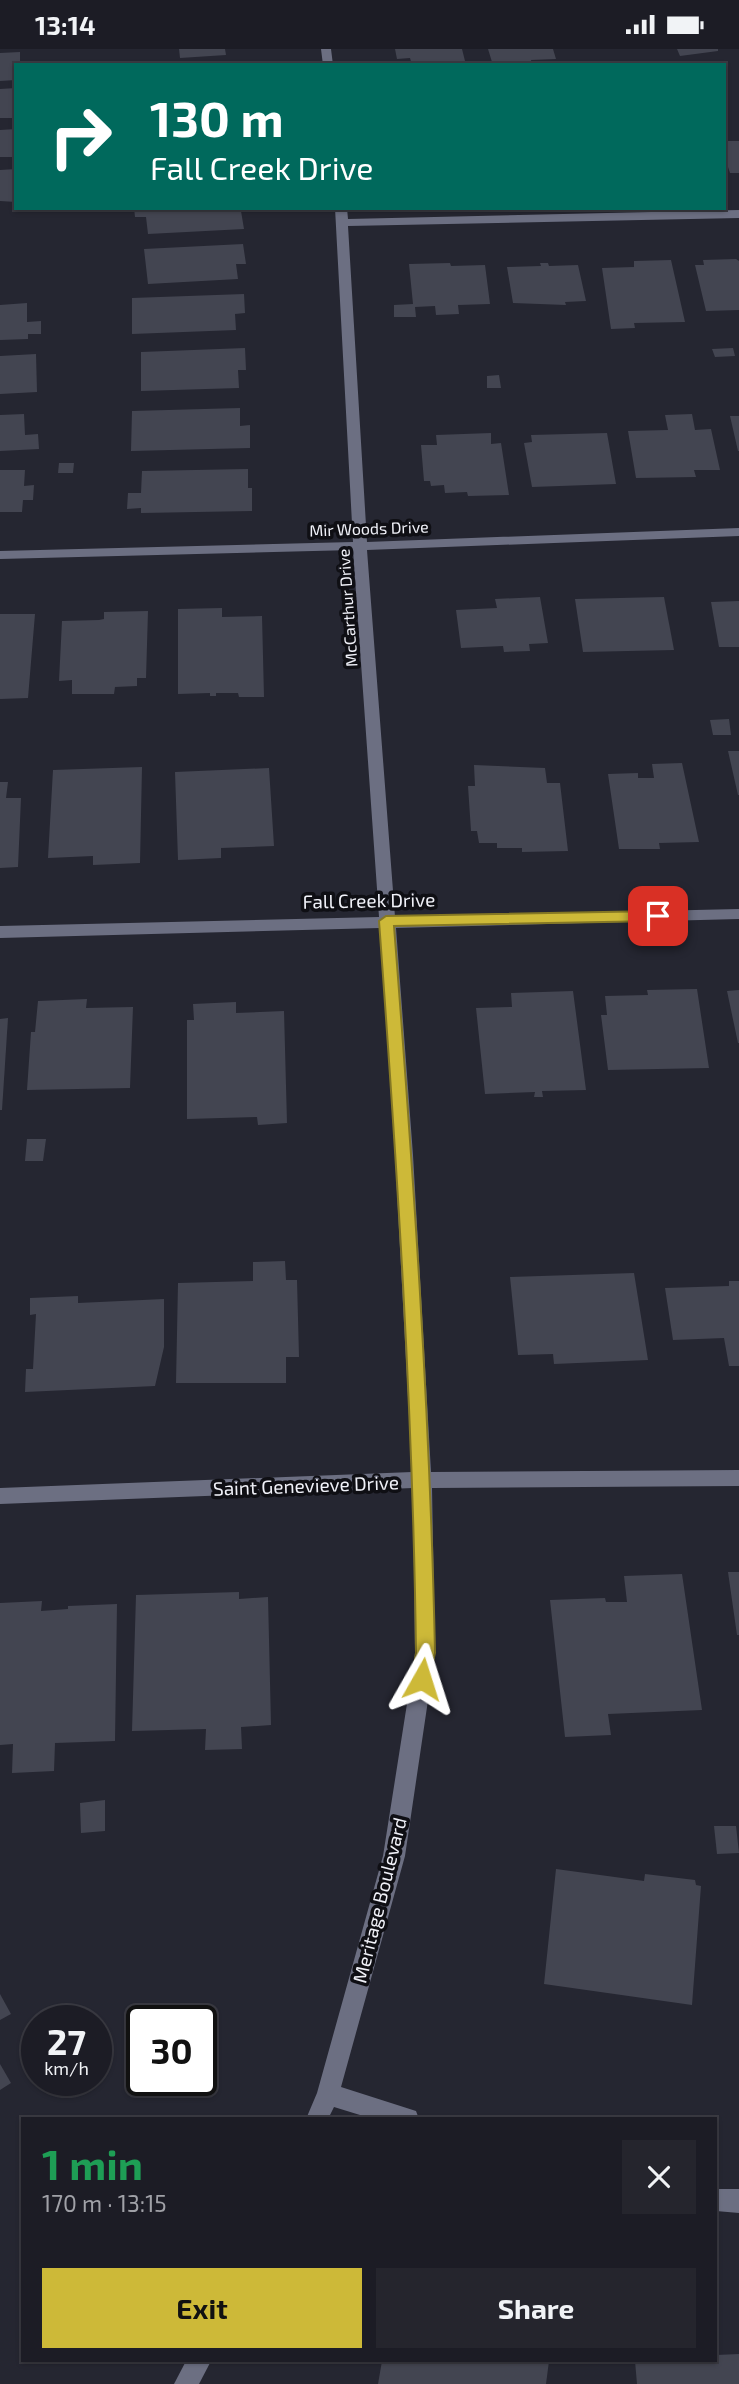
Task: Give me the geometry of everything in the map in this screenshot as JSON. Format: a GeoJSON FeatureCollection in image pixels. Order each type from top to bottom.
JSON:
{"type":"FeatureCollection","features":[{"type":"Feature","properties":{"kind":"street"},"geometry":{"type":"LineString","coordinates":[[341,216],[739,214]]}},
{"type":"Feature","properties":{"kind":"street","name":"McCarthur Drive"},"geometry":{"type":"LineString","coordinates":[[341,216],[386,921]]}},
{"type":"Feature","properties":{"kind":"street","name":"Mir Woods Drive"},"geometry":{"type":"LineString","coordinates":[[0,555],[360,546],[739,531]]}},
{"type":"Feature","properties":{"kind":"street","name":"Fall Creek Drive"},"geometry":{"type":"LineString","coordinates":[[0,932],[739,914]]}},
{"type":"Feature","properties":{"kind":"street","name":"Meritage Boulevard"},"geometry":{"type":"LineString","coordinates":[[318,2117],[328,2094],[394,1856],[425,1653],[422,1480],[404,1154],[386,921]]}},
{"type":"Feature","properties":{"kind":"street","name":"Saint Genevieve Drive"},"geometry":{"type":"LineString","coordinates":[[0,1496],[422,1480],[739,1478]]}},
{"type":"Feature","properties":{"kind":"street"},"geometry":{"type":"LineString","coordinates":[[328,2094],[402,2117]]}},
{"type":"Feature","properties":{"kind":"street"},"geometry":{"type":"LineString","coordinates":[[717,2200],[739,2201]]}},
{"type":"Feature","properties":{"kind":"street"},"geometry":{"type":"LineString","coordinates":[[186,2384],[198,2362]]}},
{"type":"Feature","properties":{"kind":"building"},"geometry":{"type":"Polygon","coordinates":[[[179,49],[225,49],[226,55],[180,58],[179,49]]]}},
{"type":"Feature","properties":{"kind":"building"},"geometry":{"type":"Polygon","coordinates":[[[395,49],[462,49],[466,63],[411,63],[410,58],[397,59],[395,49]]]}},
{"type":"Feature","properties":{"kind":"building"},"geometry":{"type":"Polygon","coordinates":[[[488,49],[553,49],[556,59],[531,60],[532,63],[492,62],[488,49]]]}},
{"type":"Feature","properties":{"kind":"building"},"geometry":{"type":"Polygon","coordinates":[[[677,49],[718,49],[718,51],[680,56],[677,49]]]}},
{"type":"Feature","properties":{"kind":"building"},"geometry":{"type":"Polygon","coordinates":[[[20,52],[20,63],[14,63],[14,80],[0,81],[0,53],[20,52]]]}},
{"type":"Feature","properties":{"kind":"building"},"geometry":{"type":"Polygon","coordinates":[[[14,88],[14,118],[0,118],[0,89],[14,88]]]}},
{"type":"Feature","properties":{"kind":"building"},"geometry":{"type":"Polygon","coordinates":[[[14,129],[14,157],[0,157],[0,130],[14,129]]]}},
{"type":"Feature","properties":{"kind":"building"},"geometry":{"type":"Polygon","coordinates":[[[726,141],[739,141],[739,173],[730,173],[726,141]]]}},
{"type":"Feature","properties":{"kind":"building"},"geometry":{"type":"Polygon","coordinates":[[[14,169],[14,202],[0,201],[0,170],[14,169]]]}},
{"type":"Feature","properties":{"kind":"building"},"geometry":{"type":"Polygon","coordinates":[[[134,210],[234,210],[241,211],[244,229],[148,234],[146,217],[135,217],[134,210]]]}},
{"type":"Feature","properties":{"kind":"building"},"geometry":{"type":"Polygon","coordinates":[[[243,244],[246,264],[236,264],[238,279],[148,284],[144,249],[243,244]]]}},
{"type":"Feature","properties":{"kind":"building"},"geometry":{"type":"Polygon","coordinates":[[[671,260],[685,322],[634,323],[635,328],[611,329],[602,268],[634,267],[634,261],[671,260]]]}},
{"type":"Feature","properties":{"kind":"building"},"geometry":{"type":"Polygon","coordinates":[[[703,260],[739,261],[739,310],[706,311],[695,265],[704,265],[703,260]]]}},
{"type":"Feature","properties":{"kind":"building"},"geometry":{"type":"Polygon","coordinates":[[[450,263],[451,266],[485,265],[490,304],[458,305],[459,314],[436,315],[435,306],[415,307],[416,317],[394,317],[394,305],[413,304],[409,264],[450,263]]]}},
{"type":"Feature","properties":{"kind":"building"},"geometry":{"type":"Polygon","coordinates":[[[540,263],[548,263],[549,266],[578,265],[586,301],[565,302],[566,305],[513,303],[507,267],[541,266],[540,263]]]}},
{"type":"Feature","properties":{"kind":"building"},"geometry":{"type":"Polygon","coordinates":[[[244,294],[245,313],[235,314],[236,330],[132,334],[132,298],[244,294]]]}},
{"type":"Feature","properties":{"kind":"building"},"geometry":{"type":"Polygon","coordinates":[[[27,303],[27,322],[41,321],[41,334],[28,334],[28,339],[0,340],[0,305],[27,303]]]}},
{"type":"Feature","properties":{"kind":"building"},"geometry":{"type":"Polygon","coordinates":[[[245,348],[246,370],[238,370],[239,388],[141,391],[141,352],[245,348]]]}},
{"type":"Feature","properties":{"kind":"building"},"geometry":{"type":"Polygon","coordinates":[[[733,348],[735,356],[715,357],[712,349],[733,348]]]}},
{"type":"Feature","properties":{"kind":"building"},"geometry":{"type":"Polygon","coordinates":[[[36,354],[37,392],[0,394],[0,356],[36,354]]]}},
{"type":"Feature","properties":{"kind":"building"},"geometry":{"type":"Polygon","coordinates":[[[499,375],[501,388],[487,388],[487,376],[499,375]]]}},
{"type":"Feature","properties":{"kind":"building"},"geometry":{"type":"Polygon","coordinates":[[[240,408],[240,426],[250,425],[250,448],[131,451],[132,411],[240,408]]]}},
{"type":"Feature","properties":{"kind":"building"},"geometry":{"type":"Polygon","coordinates":[[[24,414],[25,435],[38,434],[39,449],[0,451],[0,415],[24,414]]]}},
{"type":"Feature","properties":{"kind":"building"},"geometry":{"type":"Polygon","coordinates":[[[692,414],[695,430],[711,429],[720,470],[694,470],[696,477],[636,478],[628,431],[668,430],[665,415],[692,414]]]}},
{"type":"Feature","properties":{"kind":"building"},"geometry":{"type":"Polygon","coordinates":[[[730,416],[739,416],[739,451],[738,451],[730,416]]]}},
{"type":"Feature","properties":{"kind":"building"},"geometry":{"type":"Polygon","coordinates":[[[491,433],[491,444],[501,443],[509,495],[468,496],[467,492],[445,493],[444,485],[431,486],[430,481],[424,481],[421,445],[437,445],[436,435],[491,433]]]}},
{"type":"Feature","properties":{"kind":"building"},"geometry":{"type":"Polygon","coordinates":[[[607,433],[616,484],[532,487],[524,443],[532,442],[531,435],[607,433]]]}},
{"type":"Feature","properties":{"kind":"building"},"geometry":{"type":"Polygon","coordinates":[[[59,463],[74,463],[73,473],[58,473],[59,463]]]}},
{"type":"Feature","properties":{"kind":"building"},"geometry":{"type":"Polygon","coordinates":[[[248,469],[248,488],[252,488],[252,511],[141,513],[141,508],[127,509],[128,493],[141,493],[142,471],[248,469]]]}},
{"type":"Feature","properties":{"kind":"building"},"geometry":{"type":"Polygon","coordinates":[[[0,470],[25,470],[24,486],[34,485],[33,500],[23,500],[22,512],[0,512],[0,470]]]}},
{"type":"Feature","properties":{"kind":"building"},"geometry":{"type":"Polygon","coordinates":[[[540,597],[548,643],[529,644],[530,651],[504,652],[503,646],[461,648],[456,610],[497,608],[495,599],[540,597]]]}},
{"type":"Feature","properties":{"kind":"building"},"geometry":{"type":"Polygon","coordinates":[[[664,597],[674,650],[583,652],[575,599],[664,597]]]}},
{"type":"Feature","properties":{"kind":"building"},"geometry":{"type":"Polygon","coordinates":[[[739,601],[739,647],[719,647],[711,602],[739,601]]]}},
{"type":"Feature","properties":{"kind":"building"},"geometry":{"type":"Polygon","coordinates":[[[222,608],[222,617],[262,616],[264,697],[239,697],[238,693],[216,693],[216,696],[210,696],[210,693],[178,694],[178,609],[222,608]]]}},
{"type":"Feature","properties":{"kind":"building"},"geometry":{"type":"Polygon","coordinates":[[[148,611],[146,678],[137,678],[137,686],[115,687],[114,694],[72,694],[72,680],[59,681],[62,621],[104,619],[104,612],[148,611]]]}},
{"type":"Feature","properties":{"kind":"building"},"geometry":{"type":"Polygon","coordinates":[[[0,614],[35,614],[28,698],[0,699],[0,614]]]}},
{"type":"Feature","properties":{"kind":"building"},"geometry":{"type":"Polygon","coordinates":[[[729,719],[731,735],[713,735],[710,720],[729,719]]]}},
{"type":"Feature","properties":{"kind":"building"},"geometry":{"type":"Polygon","coordinates":[[[728,751],[739,751],[739,795],[738,795],[728,751]]]}},
{"type":"Feature","properties":{"kind":"building"},"geometry":{"type":"Polygon","coordinates":[[[682,763],[699,842],[659,843],[660,849],[619,849],[608,774],[638,773],[638,778],[654,778],[652,764],[682,763]]]}},
{"type":"Feature","properties":{"kind":"building"},"geometry":{"type":"Polygon","coordinates":[[[474,765],[545,768],[547,783],[560,783],[568,851],[522,852],[522,848],[497,848],[497,843],[479,843],[477,831],[471,831],[468,786],[475,786],[474,765]]]}},
{"type":"Feature","properties":{"kind":"building"},"geometry":{"type":"Polygon","coordinates":[[[142,767],[140,863],[93,865],[93,856],[48,858],[53,770],[142,767]]]}},
{"type":"Feature","properties":{"kind":"building"},"geometry":{"type":"Polygon","coordinates":[[[269,768],[274,846],[221,848],[221,858],[178,860],[175,772],[269,768]]]}},
{"type":"Feature","properties":{"kind":"building"},"geometry":{"type":"Polygon","coordinates":[[[0,782],[8,782],[6,798],[21,798],[18,867],[0,868],[0,782]]]}},
{"type":"Feature","properties":{"kind":"building"},"geometry":{"type":"Polygon","coordinates":[[[697,989],[709,1068],[608,1070],[601,1015],[607,1015],[605,996],[648,995],[647,990],[697,989]]]}},
{"type":"Feature","properties":{"kind":"building"},"geometry":{"type":"Polygon","coordinates":[[[739,990],[739,1043],[738,1043],[727,991],[739,990]]]}},
{"type":"Feature","properties":{"kind":"building"},"geometry":{"type":"Polygon","coordinates":[[[573,991],[586,1090],[542,1091],[543,1097],[534,1097],[535,1092],[485,1094],[476,1008],[512,1007],[511,993],[573,991]]]}},
{"type":"Feature","properties":{"kind":"building"},"geometry":{"type":"Polygon","coordinates":[[[87,999],[86,1008],[133,1007],[130,1088],[27,1090],[31,1032],[35,1032],[38,1001],[87,999]]]}},
{"type":"Feature","properties":{"kind":"building"},"geometry":{"type":"Polygon","coordinates":[[[236,1002],[236,1013],[284,1011],[287,1123],[258,1125],[257,1117],[187,1119],[187,1020],[194,1020],[193,1004],[236,1002]]]}},
{"type":"Feature","properties":{"kind":"building"},"geometry":{"type":"Polygon","coordinates":[[[8,1018],[2,1110],[0,1110],[0,1019],[8,1018]]]}},
{"type":"Feature","properties":{"kind":"building"},"geometry":{"type":"Polygon","coordinates":[[[27,1139],[46,1139],[43,1161],[25,1161],[27,1139]]]}},
{"type":"Feature","properties":{"kind":"building"},"geometry":{"type":"Polygon","coordinates":[[[285,1261],[286,1280],[297,1280],[299,1357],[286,1357],[286,1383],[176,1383],[178,1283],[253,1281],[253,1262],[285,1261]]]}},
{"type":"Feature","properties":{"kind":"building"},"geometry":{"type":"Polygon","coordinates":[[[634,1273],[648,1360],[554,1364],[553,1354],[518,1355],[510,1277],[634,1273]]]}},
{"type":"Feature","properties":{"kind":"building"},"geometry":{"type":"Polygon","coordinates":[[[729,1281],[739,1281],[739,1366],[729,1366],[724,1338],[673,1340],[665,1288],[729,1286],[729,1281]]]}},
{"type":"Feature","properties":{"kind":"building"},"geometry":{"type":"Polygon","coordinates":[[[78,1296],[78,1303],[164,1299],[164,1347],[155,1386],[25,1392],[26,1369],[33,1369],[36,1314],[30,1315],[30,1298],[78,1296]]]}},
{"type":"Feature","properties":{"kind":"building"},"geometry":{"type":"Polygon","coordinates":[[[728,1572],[739,1572],[739,1635],[737,1635],[728,1572]]]}},
{"type":"Feature","properties":{"kind":"building"},"geometry":{"type":"Polygon","coordinates":[[[682,1574],[702,1710],[608,1714],[611,1735],[565,1737],[550,1600],[605,1598],[606,1602],[627,1602],[624,1576],[682,1574]]]}},
{"type":"Feature","properties":{"kind":"building"},"geometry":{"type":"Polygon","coordinates":[[[239,1592],[239,1599],[268,1597],[271,1725],[241,1727],[242,1749],[205,1750],[206,1729],[132,1731],[136,1595],[239,1592]]]}},
{"type":"Feature","properties":{"kind":"building"},"geometry":{"type":"Polygon","coordinates":[[[42,1601],[41,1611],[68,1609],[68,1606],[117,1604],[115,1741],[55,1743],[54,1771],[12,1773],[13,1744],[0,1745],[0,1603],[42,1601]]]}},
{"type":"Feature","properties":{"kind":"building"},"geometry":{"type":"Polygon","coordinates":[[[105,1800],[105,1831],[81,1833],[80,1803],[105,1800]]]}},
{"type":"Feature","properties":{"kind":"building"},"geometry":{"type":"Polygon","coordinates":[[[714,1826],[736,1826],[739,1853],[717,1854],[714,1826]]]}},
{"type":"Feature","properties":{"kind":"building"},"geometry":{"type":"Polygon","coordinates":[[[556,1869],[644,1881],[645,1874],[695,1880],[696,1885],[701,1886],[692,2005],[544,1984],[556,1869]]]}},
{"type":"Feature","properties":{"kind":"building"},"geometry":{"type":"Polygon","coordinates":[[[0,1994],[11,2014],[0,2020],[0,1994]]]}},
{"type":"Feature","properties":{"kind":"building"},"geometry":{"type":"Polygon","coordinates":[[[0,2064],[11,2083],[0,2090],[0,2064]]]}},
{"type":"Feature","properties":{"kind":"building"},"geometry":{"type":"Polygon","coordinates":[[[739,2354],[739,2384],[637,2384],[635,2362],[717,2362],[717,2355],[739,2354]]]}},
{"type":"Feature","properties":{"kind":"building"},"geometry":{"type":"Polygon","coordinates":[[[382,2362],[549,2362],[546,2384],[378,2384],[382,2362]]]}},
{"type":"Feature","properties":{"kind":"route"},"geometry":{"type":"LineString","coordinates":[[422,1679],[425,1653],[422,1480],[404,1154],[386,921],[658,916]]}}]}
